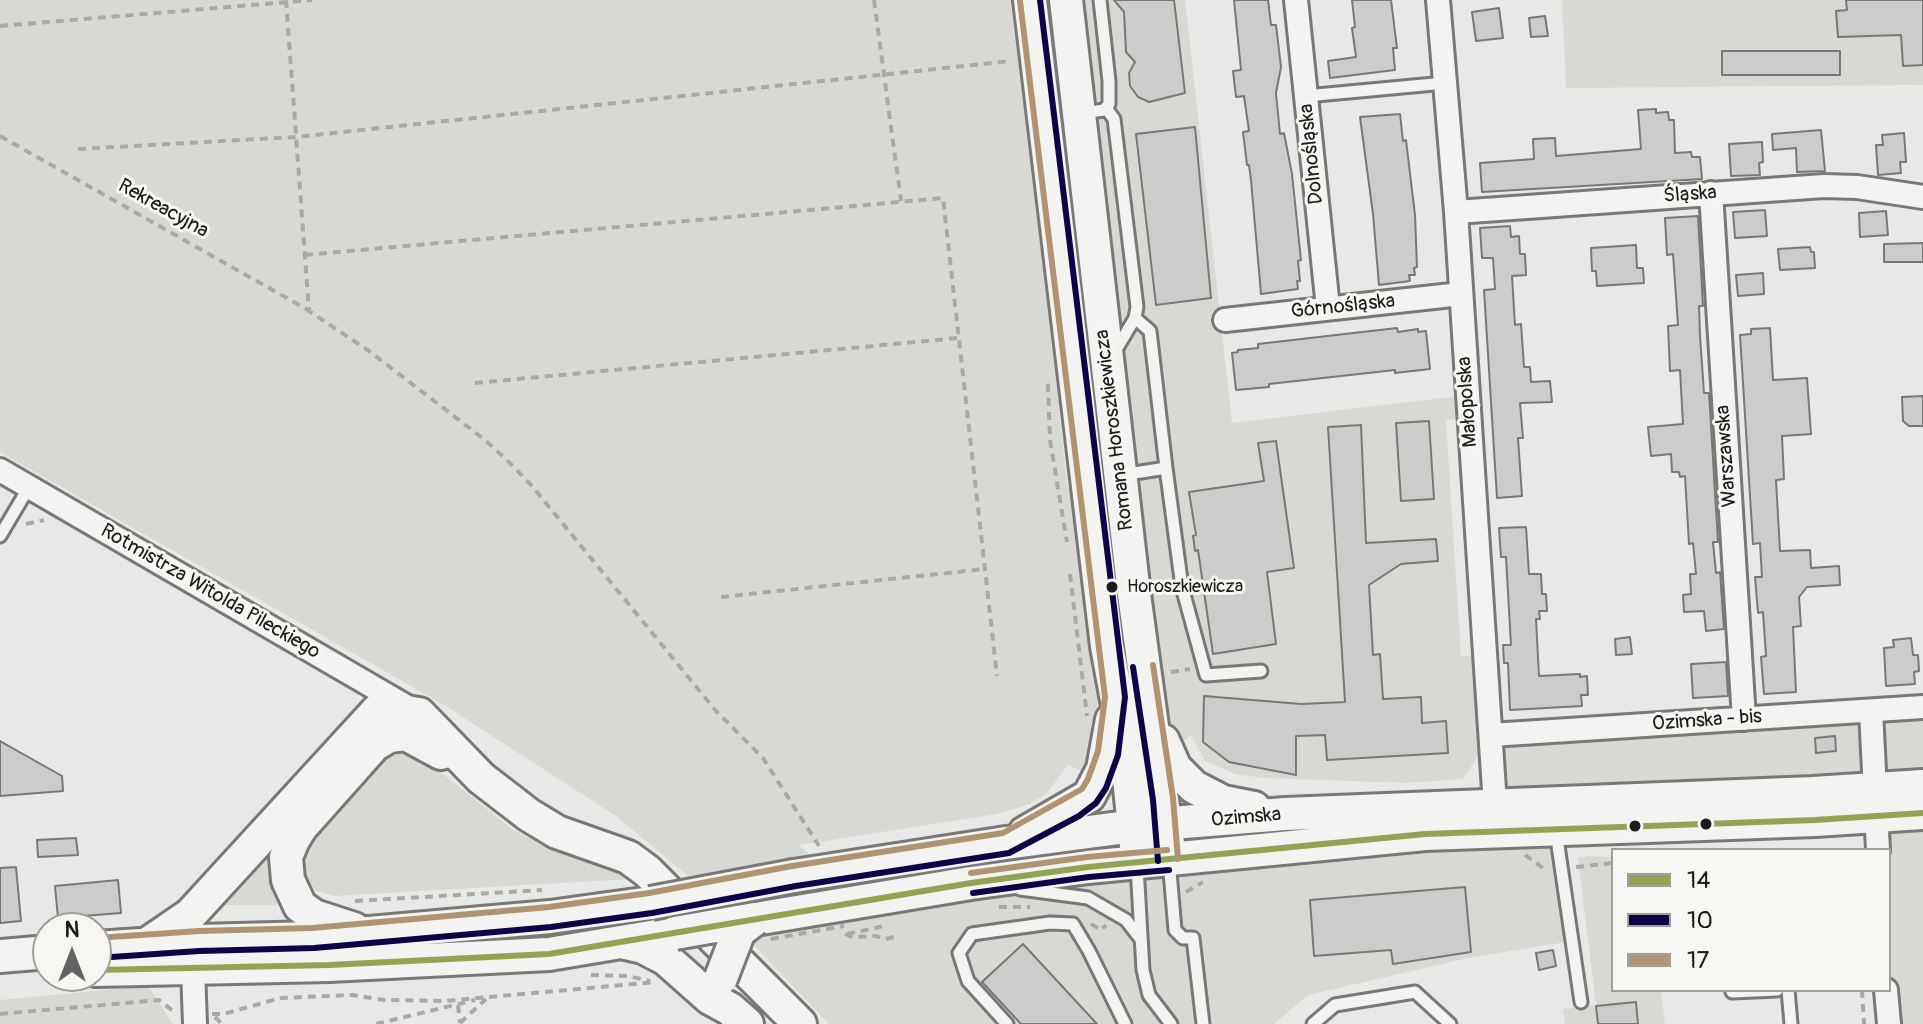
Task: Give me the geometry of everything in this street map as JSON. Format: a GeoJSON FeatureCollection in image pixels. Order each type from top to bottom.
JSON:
{"type":"FeatureCollection","features":[{"type":"Feature","properties":{"kind":"main road","name":"Romana Horoszkiewicza"},"geometry":{"type":"LineString","coordinates":[[1030,0],[1115,697],[1126,749],[1134,826],[1153,861]]}},
{"type":"Feature","properties":{"kind":"main road","name":"Romana Horoszkiewicza"},"geometry":{"type":"LineString","coordinates":[[1066,0],[1092,111],[1108,364],[1147,696],[1166,824],[1153,861]]}},
{"type":"Feature","properties":{"kind":"main road"},"geometry":{"type":"LineString","coordinates":[[1147,696],[1168,756],[1184,779],[1208,796],[1223,802],[1285,814]]}},
{"type":"Feature","properties":{"kind":"main road"},"geometry":{"type":"LineString","coordinates":[[1006,843],[1089,796],[1097,784],[1108,753],[1115,697]]}},
{"type":"Feature","properties":{"kind":"main road"},"geometry":{"type":"LineString","coordinates":[[149,943],[190,915],[378,710],[412,724],[557,832],[628,857],[647,871],[800,1024]]}},
{"type":"Feature","properties":{"kind":"main road"},"geometry":{"type":"LineString","coordinates":[[368,933],[314,916],[300,906],[288,880],[286,857],[301,827],[374,745],[412,724]]}},
{"type":"Feature","properties":{"kind":"main road","name":"Ozimska"},"geometry":{"type":"LineString","coordinates":[[112,970],[549,954],[675,933],[760,930],[834,916],[971,883],[1425,834],[1556,828],[1876,802],[1923,786]]}},
{"type":"Feature","properties":{"kind":"main road","name":"Ozimska"},"geometry":{"type":"LineString","coordinates":[[112,946],[313,938],[550,917],[1006,843],[1134,826],[1285,814],[1495,805],[1876,802],[1923,813]]}},
{"type":"Feature","properties":{"kind":"main road"},"geometry":{"type":"LineString","coordinates":[[738,1016],[721,978],[739,931],[760,930]]}},
{"type":"Feature","properties":{"kind":"main road"},"geometry":{"type":"LineString","coordinates":[[621,943],[643,947],[666,959],[710,998],[738,1016]]}},
{"type":"Feature","properties":{"kind":"main road"},"geometry":{"type":"LineString","coordinates":[[0,956],[32,953]]}},
{"type":"Feature","properties":{"kind":"main road"},"geometry":{"type":"LineString","coordinates":[[0,977],[32,974]]}},
{"type":"Feature","properties":{"kind":"street","name":"Dolnośląska"},"geometry":{"type":"LineString","coordinates":[[1296,0],[1328,308]]}},
{"type":"Feature","properties":{"kind":"street","name":"Małopolska"},"geometry":{"type":"LineString","coordinates":[[1438,0],[1456,212],[1495,805]]}},
{"type":"Feature","properties":{"kind":"street","name":"Śląska"},"geometry":{"type":"LineString","coordinates":[[1456,212],[1824,186],[1857,187],[1923,197]]}},
{"type":"Feature","properties":{"kind":"street","name":"Warszawska"},"geometry":{"type":"LineString","coordinates":[[1711,193],[1744,719]]}},
{"type":"Feature","properties":{"kind":"street","name":"Górnośląska"},"geometry":{"type":"LineString","coordinates":[[1225,320],[1461,294]]}},
{"type":"Feature","properties":{"kind":"street","name":"Rotmistrza Witolda Pileckiego"},"geometry":{"type":"LineString","coordinates":[[0,470],[348,673],[412,724]]}},
{"type":"Feature","properties":{"kind":"street"},"geometry":{"type":"LineString","coordinates":[[348,673],[378,710]]}},
{"type":"Feature","properties":{"kind":"street","name":"Ozimska - bis"},"geometry":{"type":"LineString","coordinates":[[1491,735],[1923,707]]}},
{"type":"Feature","properties":{"kind":"street"},"geometry":{"type":"LineString","coordinates":[[1871,711],[1878,848]]}},
{"type":"Feature","properties":{"kind":"street"},"geometry":{"type":"LineString","coordinates":[[193,969],[196,1018]]}},
{"type":"Feature","properties":{"kind":"street"},"geometry":{"type":"LineString","coordinates":[[1886,992],[1886,1024]]}},
{"type":"Feature","properties":{"kind":"lane"},"geometry":{"type":"LineString","coordinates":[[1092,111],[1110,96],[1100,0]]}},
{"type":"Feature","properties":{"kind":"lane"},"geometry":{"type":"LineString","coordinates":[[1306,96],[1445,83]]}},
{"type":"Feature","properties":{"kind":"lane"},"geometry":{"type":"LineString","coordinates":[[1092,111],[1114,119],[1137,307],[1135,318],[1108,364]]}},
{"type":"Feature","properties":{"kind":"lane"},"geometry":{"type":"LineString","coordinates":[[1135,318],[1150,331],[1182,587],[1206,675],[1261,671]]}},
{"type":"Feature","properties":{"kind":"lane"},"geometry":{"type":"LineString","coordinates":[[1120,475],[1166,468]]}},
{"type":"Feature","properties":{"kind":"lane"},"geometry":{"type":"LineString","coordinates":[[0,536],[29,487]]}},
{"type":"Feature","properties":{"kind":"lane"},"geometry":{"type":"LineString","coordinates":[[1556,828],[1581,1002]]}},
{"type":"Feature","properties":{"kind":"lane"},"geometry":{"type":"LineString","coordinates":[[1153,861],[1173,915],[1175,930],[1183,938],[1193,938],[1203,1024]]}},
{"type":"Feature","properties":{"kind":"lane"},"geometry":{"type":"LineString","coordinates":[[1153,861],[1139,918],[1143,970],[1149,995],[1171,1024]]}},
{"type":"Feature","properties":{"kind":"lane"},"geometry":{"type":"LineString","coordinates":[[971,883],[1088,898],[1123,918],[1140,938]]}},
{"type":"Feature","properties":{"kind":"lane"},"geometry":{"type":"LineString","coordinates":[[1007,1024],[968,981],[959,953],[972,934],[1050,923],[1073,924],[1125,1024]]}},
{"type":"Feature","properties":{"kind":"lane"},"geometry":{"type":"LineString","coordinates":[[1313,1024],[1335,1005],[1415,992],[1450,1024]]}},
{"type":"Feature","properties":{"kind":"lane"},"geometry":{"type":"LineString","coordinates":[[1788,992],[1791,1024]]}},
{"type":"Feature","properties":{"kind":"path"},"geometry":{"type":"LineString","coordinates":[[0,26],[312,0]]}},
{"type":"Feature","properties":{"kind":"path"},"geometry":{"type":"LineString","coordinates":[[874,0],[901,201]]}},
{"type":"Feature","properties":{"kind":"path"},"geometry":{"type":"LineString","coordinates":[[286,1],[309,311]]}},
{"type":"Feature","properties":{"kind":"path"},"geometry":{"type":"LineString","coordinates":[[78,149],[296,137],[1011,61]]}},
{"type":"Feature","properties":{"kind":"path","name":"Rekreacyjna"},"geometry":{"type":"LineString","coordinates":[[0,136],[309,311],[404,377],[485,440],[515,469],[716,711],[763,758],[823,852]]}},
{"type":"Feature","properties":{"kind":"path"},"geometry":{"type":"LineString","coordinates":[[305,255],[943,198],[997,676]]}},
{"type":"Feature","properties":{"kind":"path"},"geometry":{"type":"LineString","coordinates":[[475,383],[959,338]]}},
{"type":"Feature","properties":{"kind":"path"},"geometry":{"type":"LineString","coordinates":[[1047,375],[1052,454],[1068,556]]}},
{"type":"Feature","properties":{"kind":"path"},"geometry":{"type":"LineString","coordinates":[[721,597],[985,569]]}},
{"type":"Feature","properties":{"kind":"path"},"geometry":{"type":"LineString","coordinates":[[1070,570],[1088,728]]}},
{"type":"Feature","properties":{"kind":"path"},"geometry":{"type":"LineString","coordinates":[[1170,672],[1189,669]]}},
{"type":"Feature","properties":{"kind":"path"},"geometry":{"type":"LineString","coordinates":[[1561,869],[1611,863]]}},
{"type":"Feature","properties":{"kind":"path"},"geometry":{"type":"LineString","coordinates":[[342,902],[542,890]]}},
{"type":"Feature","properties":{"kind":"path"},"geometry":{"type":"LineString","coordinates":[[997,906],[1041,908]]}},
{"type":"Feature","properties":{"kind":"path"},"geometry":{"type":"LineString","coordinates":[[760,930],[834,916],[856,924]]}},
{"type":"Feature","properties":{"kind":"path"},"geometry":{"type":"LineString","coordinates":[[867,922],[879,920]]}},
{"type":"Feature","properties":{"kind":"path"},"geometry":{"type":"LineString","coordinates":[[1101,930],[1106,925]]}},
{"type":"Feature","properties":{"kind":"path"},"geometry":{"type":"LineString","coordinates":[[880,927],[845,934],[886,939],[898,936]]}},
{"type":"Feature","properties":{"kind":"path"},"geometry":{"type":"LineString","coordinates":[[0,1014],[159,1000],[196,1018],[281,998],[352,995],[384,1000],[457,1000],[656,982]]}},
{"type":"Feature","properties":{"kind":"path"},"geometry":{"type":"LineString","coordinates":[[1862,992],[1864,1024]]}},
{"type":"Feature","properties":{"kind":"path"},"geometry":{"type":"LineString","coordinates":[[457,1000],[460,1023],[488,997]]}},
{"type":"Feature","properties":{"kind":"path"},"geometry":{"type":"LineString","coordinates":[[376,1024],[488,997]]}},
{"type":"Feature","properties":{"kind":"shaded area"},"geometry":{"type":"Polygon","coordinates":[[[0,0],[1020,0],[1061,368],[1059,411],[1065,466],[1068,487],[1081,526],[1098,692],[1097,732],[1086,773],[1068,765],[1047,793],[1030,804],[997,814],[799,845],[858,901],[1556,828],[1572,941],[1468,958],[1308,995],[1274,1024],[829,1024],[687,875],[616,816],[444,705],[0,452],[0,0]]]}},
{"type":"Feature","properties":{"kind":"shaded area"},"geometry":{"type":"Polygon","coordinates":[[[1041,0],[1055,0],[1112,509],[1099,499],[1041,0]]]}},
{"type":"Feature","properties":{"kind":"shaded area"},"geometry":{"type":"Polygon","coordinates":[[[1065,0],[1185,0],[1232,423],[1468,395],[1469,418],[1446,420],[1461,656],[1485,655],[1491,735],[1923,707],[1923,786],[1495,805],[1490,737],[1463,779],[1407,783],[1264,778],[1235,774],[1205,761],[1191,735],[1168,756],[1065,0]]]}},
{"type":"Feature","properties":{"kind":"shaded area"},"geometry":{"type":"Polygon","coordinates":[[[1562,0],[1923,0],[1923,85],[1566,88],[1562,0]]]}},
{"type":"Feature","properties":{"kind":"shaded area"},"geometry":{"type":"Polygon","coordinates":[[[389,751],[414,751],[512,829],[547,848],[588,859],[630,879],[334,896],[317,891],[302,880],[301,857],[314,832],[389,751]]]}},
{"type":"Feature","properties":{"kind":"shaded area"},"geometry":{"type":"Polygon","coordinates":[[[1923,813],[1923,1024],[1889,1024],[1891,848],[1878,848],[1876,816],[1923,813]]]}},
{"type":"Feature","properties":{"kind":"shaded area"},"geometry":{"type":"Polygon","coordinates":[[[283,827],[282,901],[275,905],[218,905],[283,827]]]}},
{"type":"Feature","properties":{"kind":"shaded area"},"geometry":{"type":"Polygon","coordinates":[[[1611,857],[1611,992],[1661,992],[1665,1024],[1565,1024],[1563,1009],[1596,1005],[1578,858],[1611,857]]]}},
{"type":"Feature","properties":{"kind":"shaded area"},"geometry":{"type":"Polygon","coordinates":[[[148,986],[173,1024],[0,1024],[0,1000],[112,992],[112,989],[148,986]]]}},
{"type":"Feature","properties":{"kind":"building"},"geometry":{"type":"Polygon","coordinates":[[[1114,0],[1174,0],[1185,93],[1149,102],[1138,97],[1130,86],[1129,73],[1135,62],[1126,52],[1124,12],[1114,0]]]}},
{"type":"Feature","properties":{"kind":"building"},"geometry":{"type":"Polygon","coordinates":[[[1234,0],[1268,0],[1271,25],[1276,25],[1281,67],[1276,93],[1280,134],[1284,133],[1292,174],[1301,260],[1298,261],[1298,289],[1261,294],[1251,180],[1243,132],[1249,131],[1244,96],[1236,97],[1233,71],[1241,70],[1234,0]]]}},
{"type":"Feature","properties":{"kind":"building"},"geometry":{"type":"Polygon","coordinates":[[[1352,0],[1391,0],[1397,48],[1393,48],[1395,70],[1330,78],[1328,61],[1356,57],[1352,0]]]}},
{"type":"Feature","properties":{"kind":"building"},"geometry":{"type":"Polygon","coordinates":[[[1846,0],[1923,0],[1923,65],[1903,66],[1901,35],[1838,37],[1836,11],[1847,10],[1846,0]]]}},
{"type":"Feature","properties":{"kind":"building"},"geometry":{"type":"Polygon","coordinates":[[[1499,8],[1503,38],[1476,41],[1472,12],[1499,8]]]}},
{"type":"Feature","properties":{"kind":"building"},"geometry":{"type":"Polygon","coordinates":[[[1545,16],[1548,36],[1531,37],[1529,18],[1545,16]]]}},
{"type":"Feature","properties":{"kind":"building"},"geometry":{"type":"Polygon","coordinates":[[[1722,51],[1840,51],[1840,75],[1722,75],[1722,51]]]}},
{"type":"Feature","properties":{"kind":"building"},"geometry":{"type":"Polygon","coordinates":[[[1656,109],[1656,113],[1668,112],[1669,120],[1674,120],[1675,153],[1691,152],[1692,157],[1700,157],[1702,179],[1482,192],[1480,163],[1534,159],[1533,139],[1555,138],[1556,156],[1641,149],[1638,110],[1656,109]]]}},
{"type":"Feature","properties":{"kind":"building"},"geometry":{"type":"Polygon","coordinates":[[[1400,114],[1415,215],[1417,267],[1414,268],[1415,275],[1409,275],[1410,281],[1379,285],[1360,117],[1400,114]]]}},
{"type":"Feature","properties":{"kind":"building"},"geometry":{"type":"Polygon","coordinates":[[[1195,127],[1211,298],[1156,305],[1136,134],[1195,127]]]}},
{"type":"Feature","properties":{"kind":"building"},"geometry":{"type":"Polygon","coordinates":[[[1821,130],[1825,171],[1797,172],[1796,148],[1773,150],[1772,134],[1821,130]]]}},
{"type":"Feature","properties":{"kind":"building"},"geometry":{"type":"Polygon","coordinates":[[[1904,133],[1906,162],[1900,162],[1901,173],[1878,175],[1876,145],[1883,145],[1882,135],[1904,133]]]}},
{"type":"Feature","properties":{"kind":"building"},"geometry":{"type":"Polygon","coordinates":[[[1762,142],[1760,175],[1731,176],[1729,144],[1762,142]]]}},
{"type":"Feature","properties":{"kind":"building"},"geometry":{"type":"Polygon","coordinates":[[[1765,210],[1767,236],[1735,238],[1733,212],[1765,210]]]}},
{"type":"Feature","properties":{"kind":"building"},"geometry":{"type":"Polygon","coordinates":[[[1886,211],[1888,235],[1860,237],[1859,213],[1886,211]]]}},
{"type":"Feature","properties":{"kind":"building"},"geometry":{"type":"Polygon","coordinates":[[[1698,216],[1703,306],[1699,306],[1700,336],[1704,393],[1709,393],[1718,542],[1713,542],[1716,573],[1720,572],[1724,629],[1706,631],[1704,611],[1684,612],[1683,595],[1691,594],[1690,574],[1696,574],[1693,543],[1689,544],[1685,476],[1680,477],[1679,472],[1672,472],[1671,454],[1651,456],[1648,427],[1683,424],[1680,370],[1670,371],[1668,326],[1678,325],[1673,254],[1667,255],[1665,218],[1698,216]]]}},
{"type":"Feature","properties":{"kind":"building"},"geometry":{"type":"Polygon","coordinates":[[[1510,226],[1511,237],[1519,236],[1520,254],[1525,254],[1526,275],[1512,276],[1515,325],[1521,324],[1524,367],[1530,367],[1531,382],[1550,381],[1552,402],[1520,403],[1523,438],[1518,438],[1522,496],[1497,498],[1484,290],[1495,289],[1493,258],[1482,258],[1480,228],[1510,226]]]}},
{"type":"Feature","properties":{"kind":"building"},"geometry":{"type":"Polygon","coordinates":[[[1923,243],[1923,262],[1884,262],[1884,244],[1923,243]]]}},
{"type":"Feature","properties":{"kind":"building"},"geometry":{"type":"Polygon","coordinates":[[[1636,245],[1637,268],[1643,268],[1644,283],[1597,286],[1596,271],[1592,271],[1591,248],[1636,245]]]}},
{"type":"Feature","properties":{"kind":"building"},"geometry":{"type":"Polygon","coordinates":[[[1810,247],[1814,252],[1815,268],[1780,270],[1778,249],[1810,247]]]}},
{"type":"Feature","properties":{"kind":"building"},"geometry":{"type":"Polygon","coordinates":[[[1763,273],[1764,294],[1738,296],[1736,275],[1763,273]]]}},
{"type":"Feature","properties":{"kind":"building"},"geometry":{"type":"Polygon","coordinates":[[[1397,328],[1398,332],[1426,331],[1430,369],[1395,373],[1395,370],[1236,390],[1232,353],[1238,350],[1258,348],[1258,344],[1397,328]]]}},
{"type":"Feature","properties":{"kind":"building"},"geometry":{"type":"Polygon","coordinates":[[[1770,328],[1773,380],[1807,378],[1811,434],[1782,436],[1784,479],[1776,480],[1780,551],[1810,550],[1811,568],[1839,566],[1840,585],[1807,587],[1799,597],[1801,626],[1793,627],[1796,692],[1764,694],[1761,657],[1766,656],[1763,612],[1758,613],[1755,577],[1762,577],[1760,543],[1753,544],[1740,335],[1751,334],[1751,329],[1770,328]]]}},
{"type":"Feature","properties":{"kind":"building"},"geometry":{"type":"Polygon","coordinates":[[[1923,396],[1923,426],[1909,426],[1903,421],[1902,397],[1923,396]]]}},
{"type":"Feature","properties":{"kind":"building"},"geometry":{"type":"Polygon","coordinates":[[[1429,421],[1434,499],[1401,501],[1396,423],[1429,421]]]}},
{"type":"Feature","properties":{"kind":"building"},"geometry":{"type":"Polygon","coordinates":[[[1361,425],[1366,543],[1436,539],[1438,561],[1401,564],[1369,585],[1373,655],[1380,654],[1383,699],[1421,697],[1422,723],[1446,721],[1448,753],[1327,760],[1325,735],[1296,736],[1296,775],[1229,762],[1203,742],[1204,696],[1301,704],[1345,702],[1328,427],[1361,425]]]}},
{"type":"Feature","properties":{"kind":"building"},"geometry":{"type":"Polygon","coordinates":[[[1276,441],[1294,568],[1267,572],[1276,644],[1213,654],[1198,550],[1195,551],[1193,536],[1196,535],[1189,492],[1264,481],[1258,443],[1276,441]]]}},
{"type":"Feature","properties":{"kind":"building"},"geometry":{"type":"Polygon","coordinates":[[[1526,527],[1529,574],[1541,574],[1542,594],[1546,594],[1547,611],[1539,611],[1540,619],[1536,619],[1539,676],[1587,676],[1588,695],[1581,695],[1582,706],[1510,710],[1508,663],[1504,663],[1503,645],[1511,645],[1506,557],[1501,557],[1499,528],[1526,527]]]}},
{"type":"Feature","properties":{"kind":"building"},"geometry":{"type":"Polygon","coordinates":[[[1630,637],[1632,654],[1616,655],[1615,639],[1630,637]]]}},
{"type":"Feature","properties":{"kind":"building"},"geometry":{"type":"Polygon","coordinates":[[[1911,638],[1913,655],[1918,655],[1919,671],[1914,672],[1915,684],[1886,686],[1884,648],[1894,647],[1893,640],[1911,638]]]}},
{"type":"Feature","properties":{"kind":"building"},"geometry":{"type":"Polygon","coordinates":[[[1726,662],[1728,696],[1693,698],[1691,664],[1726,662]]]}},
{"type":"Feature","properties":{"kind":"building"},"geometry":{"type":"Polygon","coordinates":[[[1835,736],[1836,751],[1816,753],[1815,738],[1835,736]]]}},
{"type":"Feature","properties":{"kind":"building"},"geometry":{"type":"Polygon","coordinates":[[[0,741],[62,776],[63,791],[0,796],[0,741]]]}},
{"type":"Feature","properties":{"kind":"building"},"geometry":{"type":"Polygon","coordinates":[[[76,838],[78,855],[38,857],[37,840],[76,838]]]}},
{"type":"Feature","properties":{"kind":"building"},"geometry":{"type":"Polygon","coordinates":[[[16,867],[21,921],[0,923],[0,868],[16,867]]]}},
{"type":"Feature","properties":{"kind":"building"},"geometry":{"type":"Polygon","coordinates":[[[118,880],[121,913],[57,912],[55,886],[118,880]]]}},
{"type":"Feature","properties":{"kind":"building"},"geometry":{"type":"Polygon","coordinates":[[[1465,887],[1471,952],[1393,964],[1391,950],[1314,956],[1310,900],[1465,887]]]}},
{"type":"Feature","properties":{"kind":"building"},"geometry":{"type":"Polygon","coordinates":[[[1023,944],[1097,1024],[1021,1024],[982,982],[1023,944]]]}},
{"type":"Feature","properties":{"kind":"building"},"geometry":{"type":"Polygon","coordinates":[[[1553,950],[1556,966],[1539,970],[1536,953],[1553,950]]]}},
{"type":"Feature","properties":{"kind":"building"},"geometry":{"type":"Polygon","coordinates":[[[1636,1002],[1638,1024],[1598,1024],[1596,1006],[1636,1002]]]}},
{"type":"Feature","properties":{"kind":"transit line","name":"10"},"geometry":{"type":"LineString","coordinates":[[112,957],[314,948],[551,927],[652,913],[796,886],[1009,853],[1079,816],[1096,803],[1106,788],[1118,755],[1125,697],[1040,0]]}},
{"type":"Feature","properties":{"kind":"transit line","name":"17"},"geometry":{"type":"LineString","coordinates":[[112,937],[312,928],[549,907],[649,893],[792,866],[1003,833],[1082,789],[1098,751],[1105,697],[1020,1]]}},
{"type":"Feature","properties":{"kind":"transit line","name":"17"},"geometry":{"type":"LineString","coordinates":[[1153,665],[1173,798],[1178,859]]}},
{"type":"Feature","properties":{"kind":"transit line","name":"10"},"geometry":{"type":"LineString","coordinates":[[1133,667],[1153,800],[1158,861]]}},
{"type":"Feature","properties":{"kind":"transit line","name":"14"},"geometry":{"type":"LineString","coordinates":[[112,970],[329,965],[549,954],[971,883],[1088,867],[1425,834],[1815,820],[1923,813]]}},
{"type":"Feature","properties":{"kind":"transit line","name":"17"},"geometry":{"type":"LineString","coordinates":[[971,873],[1167,850]]}},
{"type":"Feature","properties":{"kind":"transit line","name":"10"},"geometry":{"type":"LineString","coordinates":[[973,893],[1169,870]]}},
{"type":"Feature","properties":{"kind":"place","name":"Horoszkiewicza"},"geometry":{"type":"Point","coordinates":[1112,587]}}]}
